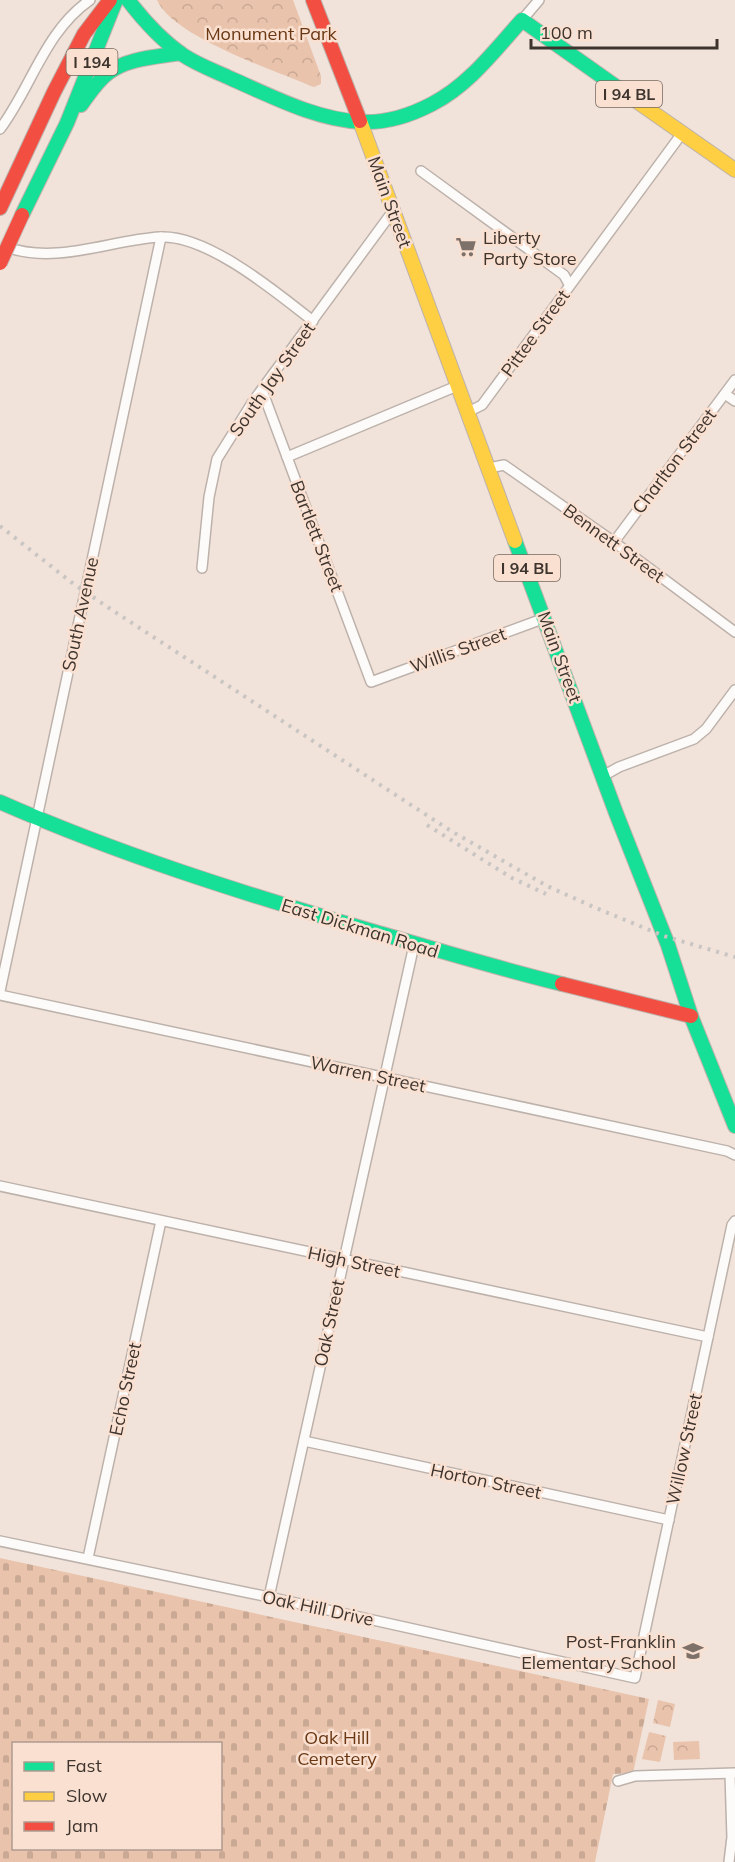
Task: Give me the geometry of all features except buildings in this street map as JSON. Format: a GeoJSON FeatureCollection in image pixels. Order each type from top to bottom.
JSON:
{"type":"FeatureCollection","features":[{"type":"Feature","properties":{"kind":"main road","name":"I 194"},"geometry":{"type":"LineString","coordinates":[[0,208],[84,33],[111,0]]}},
{"type":"Feature","properties":{"kind":"main road","name":"I 194"},"geometry":{"type":"LineString","coordinates":[[0,263],[67,123],[117,0]]}},
{"type":"Feature","properties":{"kind":"main road"},"geometry":{"type":"LineString","coordinates":[[128,0],[144,21],[180,53],[273,97],[323,115],[360,121],[380,121],[431,104],[446,96],[472,75],[522,20]]}},
{"type":"Feature","properties":{"kind":"main road","name":"Main Street"},"geometry":{"type":"LineString","coordinates":[[313,0],[668,945],[691,1016],[735,1126]]}},
{"type":"Feature","properties":{"kind":"main road","name":"I 94 BL"},"geometry":{"type":"LineString","coordinates":[[522,20],[735,170]]}},
{"type":"Feature","properties":{"kind":"main road"},"geometry":{"type":"LineString","coordinates":[[67,123],[97,84],[112,70],[137,61],[180,53]]}},
{"type":"Feature","properties":{"kind":"main road","name":"East Dickman Road"},"geometry":{"type":"LineString","coordinates":[[0,802],[148,860],[293,908],[414,945],[517,973],[691,1016]]}},
{"type":"Feature","properties":{"kind":"main road","name":"East Dickman Road"},"geometry":{"type":"LineString","coordinates":[[0,812],[36,818]]}},
{"type":"Feature","properties":{"kind":"street"},"geometry":{"type":"LineString","coordinates":[[0,129],[21,96],[44,51],[72,16],[90,0]]}},
{"type":"Feature","properties":{"kind":"street"},"geometry":{"type":"LineString","coordinates":[[522,20],[539,0]]}},
{"type":"Feature","properties":{"kind":"street","name":"Pittee Street"},"geometry":{"type":"LineString","coordinates":[[468,412],[482,405],[683,132]]}},
{"type":"Feature","properties":{"kind":"street"},"geometry":{"type":"LineString","coordinates":[[421,171],[564,274],[569,285]]}},
{"type":"Feature","properties":{"kind":"street","name":"South Jay Street"},"geometry":{"type":"LineString","coordinates":[[202,568],[209,497],[218,459],[262,390],[393,211]]}},
{"type":"Feature","properties":{"kind":"street"},"geometry":{"type":"LineString","coordinates":[[0,244],[27,252],[47,254],[161,237],[184,242],[221,255],[314,321]]}},
{"type":"Feature","properties":{"kind":"street","name":"South Avenue"},"geometry":{"type":"LineString","coordinates":[[0,993],[161,237]]}},
{"type":"Feature","properties":{"kind":"street","name":"Charlton Street"},"geometry":{"type":"LineString","coordinates":[[614,542],[735,380]]}},
{"type":"Feature","properties":{"kind":"street"},"geometry":{"type":"LineString","coordinates":[[287,457],[458,386]]}},
{"type":"Feature","properties":{"kind":"street","name":"Bartlett Street"},"geometry":{"type":"LineString","coordinates":[[262,390],[371,682]]}},
{"type":"Feature","properties":{"kind":"street"},"geometry":{"type":"LineString","coordinates":[[725,393],[735,401]]}},
{"type":"Feature","properties":{"kind":"street","name":"Bennett Street"},"geometry":{"type":"LineString","coordinates":[[489,468],[504,465],[614,542],[735,632]]}},
{"type":"Feature","properties":{"kind":"street","name":"Willis Street"},"geometry":{"type":"LineString","coordinates":[[371,682],[545,618]]}},
{"type":"Feature","properties":{"kind":"street"},"geometry":{"type":"LineString","coordinates":[[603,776],[619,767],[694,739],[706,729],[735,690]]}},
{"type":"Feature","properties":{"kind":"street","name":"Oak Street"},"geometry":{"type":"LineString","coordinates":[[269,1597],[414,945]]}},
{"type":"Feature","properties":{"kind":"street","name":"Warren Street"},"geometry":{"type":"LineString","coordinates":[[0,993],[727,1151],[735,1155]]}},
{"type":"Feature","properties":{"kind":"street","name":"High Street"},"geometry":{"type":"LineString","coordinates":[[0,1186],[708,1337]]}},
{"type":"Feature","properties":{"kind":"street","name":"Echo Street"},"geometry":{"type":"LineString","coordinates":[[88,1558],[161,1221]]}},
{"type":"Feature","properties":{"kind":"street","name":"Willow Street"},"geometry":{"type":"LineString","coordinates":[[635,1678],[732,1225],[735,1221]]}},
{"type":"Feature","properties":{"kind":"street","name":"Horton Street"},"geometry":{"type":"LineString","coordinates":[[304,1441],[669,1520]]}},
{"type":"Feature","properties":{"kind":"street","name":"Oak Hill Drive"},"geometry":{"type":"LineString","coordinates":[[0,1541],[269,1597],[635,1678]]}},
{"type":"Feature","properties":{"kind":"street"},"geometry":{"type":"LineString","coordinates":[[618,1781],[635,1776],[732,1774],[732,1837],[729,1862]]}},
{"type":"Feature","properties":{"kind":"green space","name":"Monument Park"},"geometry":{"type":"Polygon","coordinates":[[[157,0],[293,0],[321,76],[321,84],[311,86],[226,51],[183,27],[167,14],[157,0]]]}},
{"type":"Feature","properties":{"kind":"green space","name":"Oak Hill Cemetery"},"geometry":{"type":"Polygon","coordinates":[[[0,1558],[649,1699],[633,1773],[613,1774],[595,1862],[0,1862],[0,1558]]]}},
{"type":"Feature","properties":{"kind":"green space"},"geometry":{"type":"Polygon","coordinates":[[[658,1700],[675,1704],[670,1727],[653,1723],[658,1700]]]}},
{"type":"Feature","properties":{"kind":"green space"},"geometry":{"type":"Polygon","coordinates":[[[649,1732],[666,1736],[660,1762],[642,1759],[649,1732]]]}},
{"type":"Feature","properties":{"kind":"green space"},"geometry":{"type":"Polygon","coordinates":[[[699,1741],[700,1759],[674,1760],[673,1742],[699,1741]]]}},
{"type":"Feature","properties":{"kind":"railway"},"geometry":{"type":"LineString","coordinates":[[0,526],[71,582],[112,610],[451,831],[547,886],[596,908],[664,936],[735,957]]}},
{"type":"Feature","properties":{"kind":"railway"},"geometry":{"type":"LineString","coordinates":[[427,825],[512,878],[546,894]]}},
{"type":"Feature","properties":{"kind":"traffic: fast"},"geometry":{"type":"LineString","coordinates":[[22,215],[67,123],[116,0]]}},
{"type":"Feature","properties":{"kind":"traffic: fast"},"geometry":{"type":"LineString","coordinates":[[128,0],[160,37],[183,55],[263,93],[328,117],[362,122],[389,120],[432,104],[470,77],[522,20],[635,100]]}},
{"type":"Feature","properties":{"kind":"traffic: fast"},"geometry":{"type":"LineString","coordinates":[[81,105],[100,80],[116,68],[142,59],[180,53]]}},
{"type":"Feature","properties":{"kind":"traffic: fast"},"geometry":{"type":"LineString","coordinates":[[515,541],[616,813],[668,945],[691,1016]]}},
{"type":"Feature","properties":{"kind":"traffic: fast"},"geometry":{"type":"LineString","coordinates":[[0,802],[135,856],[227,887],[439,951],[562,984]]}},
{"type":"Feature","properties":{"kind":"traffic: fast"},"geometry":{"type":"LineString","coordinates":[[691,1016],[735,1126]]}},
{"type":"Feature","properties":{"kind":"traffic: slow"},"geometry":{"type":"LineString","coordinates":[[635,100],[735,170]]}},
{"type":"Feature","properties":{"kind":"traffic: slow"},"geometry":{"type":"LineString","coordinates":[[360,121],[515,541]]}},
{"type":"Feature","properties":{"kind":"traffic: jam"},"geometry":{"type":"LineString","coordinates":[[0,208],[54,92],[84,34],[110,0]]}},
{"type":"Feature","properties":{"kind":"traffic: jam"},"geometry":{"type":"LineString","coordinates":[[313,0],[360,121]]}},
{"type":"Feature","properties":{"kind":"traffic: jam"},"geometry":{"type":"LineString","coordinates":[[0,263],[22,215]]}},
{"type":"Feature","properties":{"kind":"traffic: jam"},"geometry":{"type":"LineString","coordinates":[[562,984],[691,1016]]}},
{"type":"Feature","properties":{"kind":"place","name":"Liberty Party Store"},"geometry":{"type":"Point","coordinates":[466,247]}},
{"type":"Feature","properties":{"kind":"place","name":"Post-Franklin Elementary School"},"geometry":{"type":"Point","coordinates":[693,1651]}}]}
